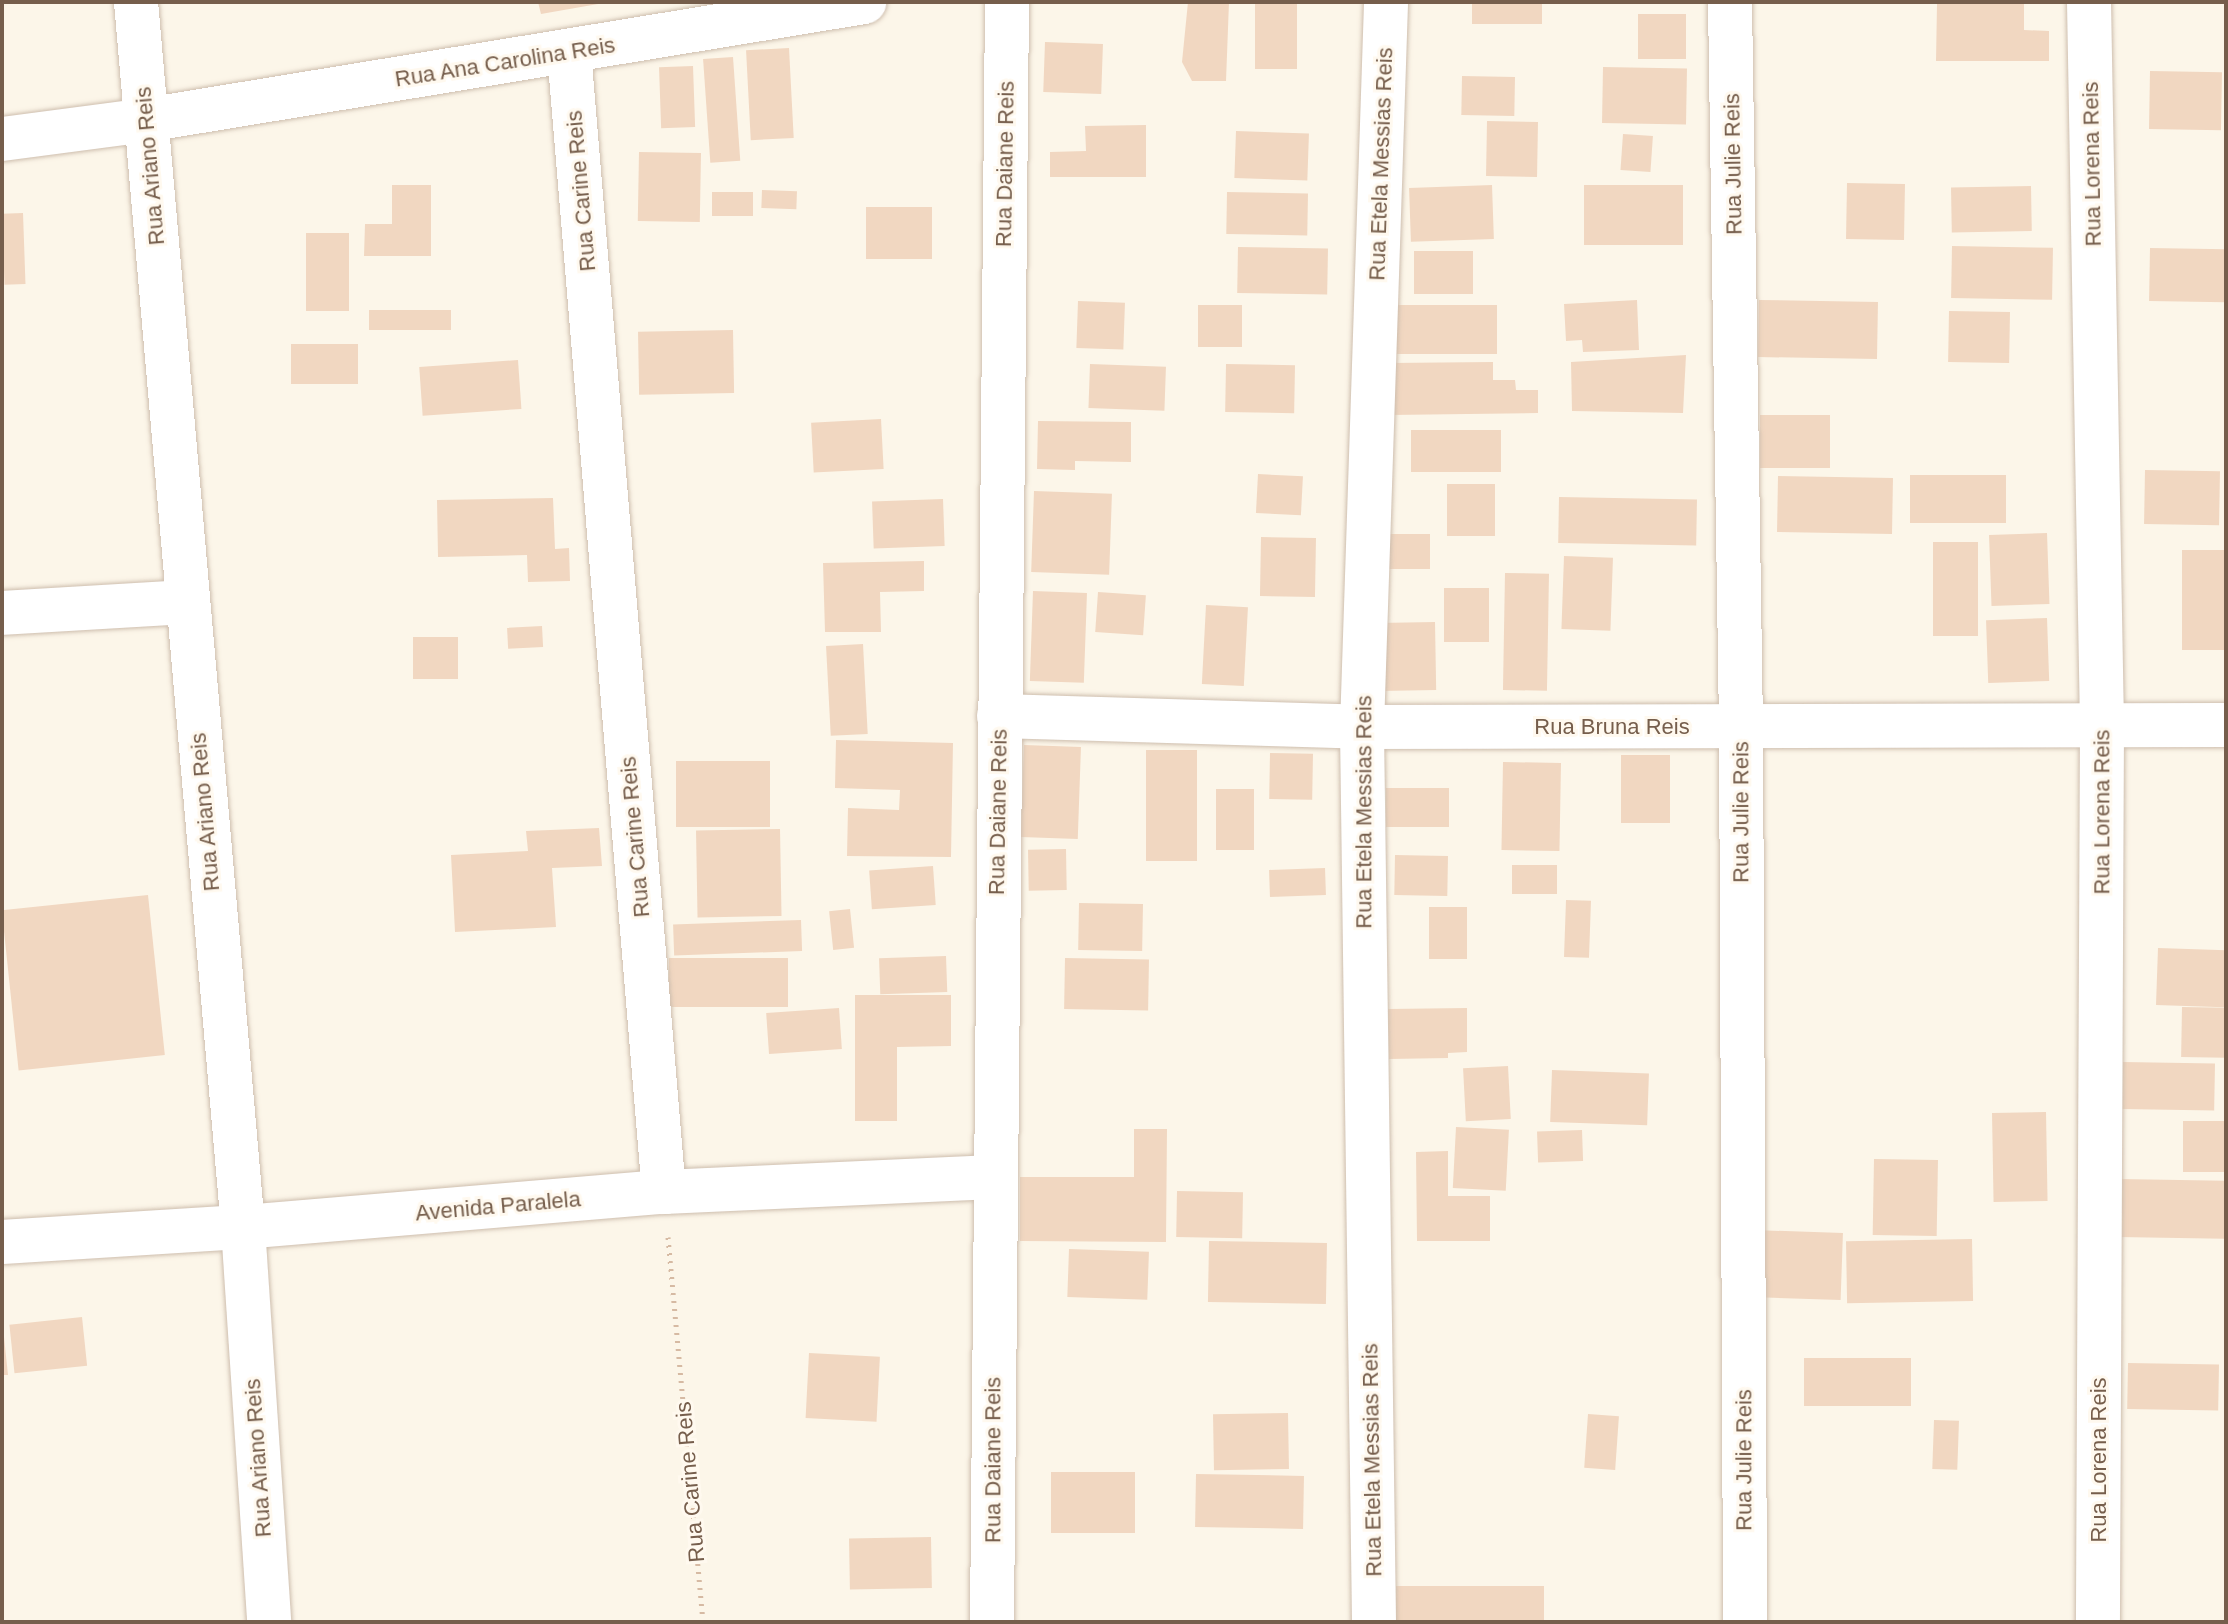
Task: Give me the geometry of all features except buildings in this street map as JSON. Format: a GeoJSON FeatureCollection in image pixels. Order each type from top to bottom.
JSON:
{"type":"FeatureCollection","features":[{"type":"Feature","properties":{"kind":"street","name":"Rua Ariano Reis"},"geometry":{"type":"LineString","coordinates":[[136,2],[243,1227],[269,1622]]}},
{"type":"Feature","properties":{"kind":"street","name":"Rua Ana Carolina Reis"},"geometry":{"type":"LineString","coordinates":[[2,139],[146,120],[864,2]]}},
{"type":"Feature","properties":{"kind":"street","name":"Rua Daiane Reis"},"geometry":{"type":"LineString","coordinates":[[992,1622],[1007,2]]}},
{"type":"Feature","properties":{"kind":"street","name":"Rua Etela Messias Reis"},"geometry":{"type":"LineString","coordinates":[[1374,1622],[1362,727],[1386,2]]}},
{"type":"Feature","properties":{"kind":"street","name":"Rua Julie Reis"},"geometry":{"type":"LineString","coordinates":[[1730,2],[1741,726],[1745,1622]]}},
{"type":"Feature","properties":{"kind":"street","name":"Rua Lorena Reis"},"geometry":{"type":"LineString","coordinates":[[2089,2],[2102,727],[2098,1622]]}},
{"type":"Feature","properties":{"kind":"street","name":"Rua Carine Reis"},"geometry":{"type":"LineString","coordinates":[[569,52],[664,1192]]}},
{"type":"Feature","properties":{"kind":"street"},"geometry":{"type":"LineString","coordinates":[[2,613],[186,602]]}},
{"type":"Feature","properties":{"kind":"street","name":"Rua Bruna Reis"},"geometry":{"type":"LineString","coordinates":[[999,716],[1362,727],[2226,725]]}},
{"type":"Feature","properties":{"kind":"street","name":"Avenida Paralela"},"geometry":{"type":"LineString","coordinates":[[2,1242],[243,1227],[664,1192],[994,1177]]}},
{"type":"Feature","properties":{"kind":"path","name":"Rua Carine Reis"},"geometry":{"type":"LineString","coordinates":[[664,1192],[703,1622]]}}]}
